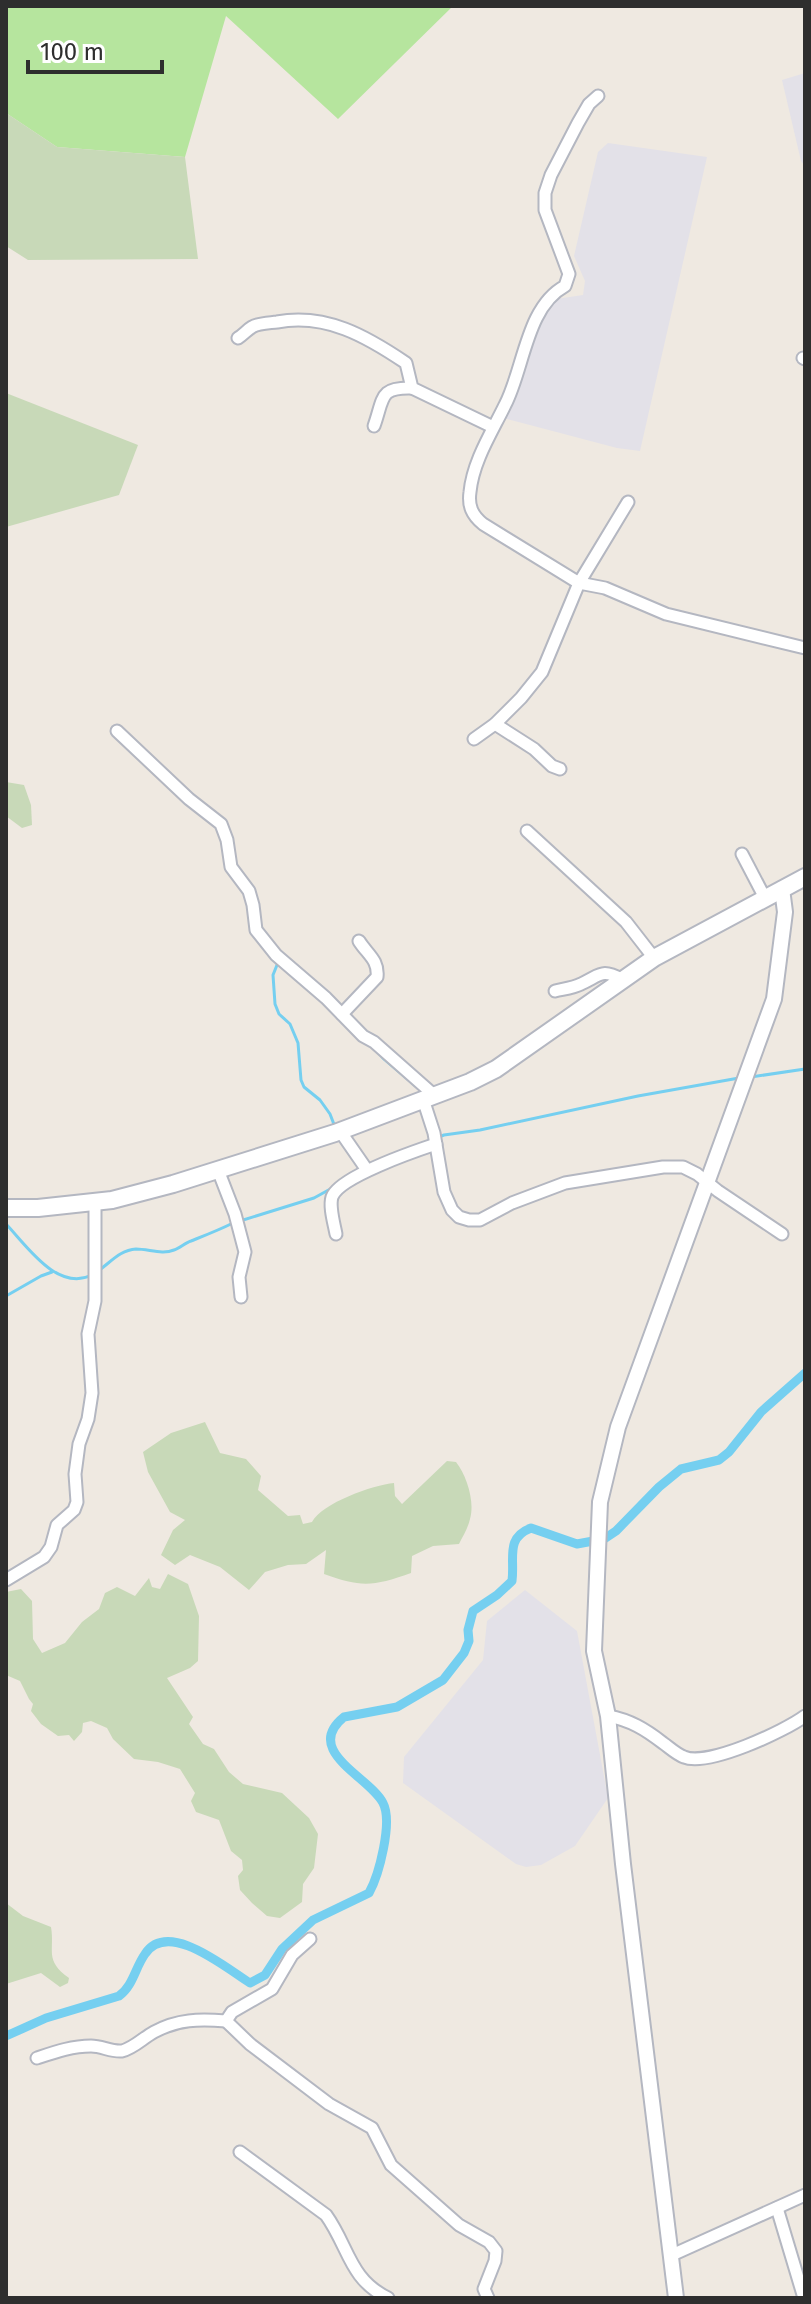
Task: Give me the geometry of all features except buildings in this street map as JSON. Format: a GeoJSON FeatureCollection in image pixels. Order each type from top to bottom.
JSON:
{"type":"FeatureCollection","features":[{"type":"Feature","properties":{"kind":"main road"},"geometry":{"type":"LineString","coordinates":[[6,1208],[38,1208],[112,1200],[338,1131],[470,1082],[496,1069],[654,958],[805,877]]}},
{"type":"Feature","properties":{"kind":"street"},"geometry":{"type":"LineString","coordinates":[[598,96],[589,104],[578,123],[545,193],[545,210],[569,274],[565,286],[551,294],[538,318],[522,352],[506,404],[476,466],[469,502],[474,516],[579,583],[605,588],[678,618],[805,648]]}},
{"type":"Feature","properties":{"kind":"street"},"geometry":{"type":"LineString","coordinates":[[238,338],[253,326],[283,321],[313,319],[345,327],[406,363],[412,388]]}},
{"type":"Feature","properties":{"kind":"street"},"geometry":{"type":"LineString","coordinates":[[374,426],[386,392],[393,387],[412,388],[493,427]]}},
{"type":"Feature","properties":{"kind":"street"},"geometry":{"type":"LineString","coordinates":[[474,739],[495,724],[542,672],[579,583],[628,502]]}},
{"type":"Feature","properties":{"kind":"street"},"geometry":{"type":"LineString","coordinates":[[495,724],[560,769]]}},
{"type":"Feature","properties":{"kind":"street"},"geometry":{"type":"LineString","coordinates":[[117,731],[189,799],[221,824],[231,867],[249,891],[256,930],[279,957],[363,1036],[374,1042],[427,1097],[444,1192],[452,1210],[459,1217],[480,1220],[544,1190],[590,1177],[683,1167],[708,1181],[782,1234]]}},
{"type":"Feature","properties":{"kind":"street"},"geometry":{"type":"LineString","coordinates":[[527,831],[626,922],[654,958]]}},
{"type":"Feature","properties":{"kind":"street"},"geometry":{"type":"LineString","coordinates":[[742,854],[765,898]]}},
{"type":"Feature","properties":{"kind":"street"},"geometry":{"type":"LineString","coordinates":[[676,2298],[608,1716],[594,1651],[600,1502],[618,1427],[774,999],[785,912],[782,889]]}},
{"type":"Feature","properties":{"kind":"street"},"geometry":{"type":"LineString","coordinates":[[342,1014],[377,977],[373,956],[359,941]]}},
{"type":"Feature","properties":{"kind":"street"},"geometry":{"type":"LineString","coordinates":[[555,991],[578,986],[602,973],[610,973],[623,980]]}},
{"type":"Feature","properties":{"kind":"street"},"geometry":{"type":"LineString","coordinates":[[338,1131],[367,1170]]}},
{"type":"Feature","properties":{"kind":"street"},"geometry":{"type":"LineString","coordinates":[[336,1234],[331,1200],[333,1193],[357,1174],[435,1138]]}},
{"type":"Feature","properties":{"kind":"street"},"geometry":{"type":"LineString","coordinates":[[218,1170],[245,1252],[239,1277],[241,1297]]}},
{"type":"Feature","properties":{"kind":"street"},"geometry":{"type":"LineString","coordinates":[[6,1199],[38,1208]]}},
{"type":"Feature","properties":{"kind":"street"},"geometry":{"type":"LineString","coordinates":[[6,1580],[44,1557],[51,1547],[57,1525],[74,1510],[77,1502],[75,1474],[79,1444],[88,1419],[92,1393],[88,1334],[95,1301],[95,1202]]}},
{"type":"Feature","properties":{"kind":"street"},"geometry":{"type":"LineString","coordinates":[[608,1716],[625,1719],[644,1729],[684,1758],[701,1760],[790,1727],[805,1716]]}},
{"type":"Feature","properties":{"kind":"street"},"geometry":{"type":"LineString","coordinates":[[226,2021],[232,2012],[272,1989],[292,1955],[310,1939]]}},
{"type":"Feature","properties":{"kind":"street"},"geometry":{"type":"LineString","coordinates":[[37,2058],[73,2047],[96,2046],[121,2051],[178,2021],[226,2021],[250,2044],[329,2104],[372,2128],[391,2165],[459,2225],[489,2242],[496,2251],[484,2289],[488,2298]]}},
{"type":"Feature","properties":{"kind":"street"},"geometry":{"type":"LineString","coordinates":[[240,2152],[326,2215],[335,2227],[349,2261],[363,2281],[388,2298]]}},
{"type":"Feature","properties":{"kind":"street"},"geometry":{"type":"LineString","coordinates":[[672,2255],[805,2195]]}},
{"type":"Feature","properties":{"kind":"street"},"geometry":{"type":"LineString","coordinates":[[777,2208],[804,2298]]}},
{"type":"Feature","properties":{"kind":"shaded area"},"geometry":{"type":"Polygon","coordinates":[[[805,73],[805,166],[801,161],[782,80],[805,73]]]}},
{"type":"Feature","properties":{"kind":"shaded area"},"geometry":{"type":"Polygon","coordinates":[[[608,143],[707,157],[640,451],[617,448],[496,416],[520,349],[543,301],[583,295],[585,281],[574,256],[598,152],[608,143]]]}},
{"type":"Feature","properties":{"kind":"shaded area"},"geometry":{"type":"Polygon","coordinates":[[[525,1590],[577,1631],[608,1798],[575,1846],[541,1865],[526,1867],[516,1864],[403,1783],[404,1757],[483,1660],[487,1621],[525,1590]]]}},
{"type":"Feature","properties":{"kind":"green space"},"geometry":{"type":"Polygon","coordinates":[[[6,6],[453,6],[338,119],[226,16],[185,157],[57,147],[6,113],[6,6]]]}},
{"type":"Feature","properties":{"kind":"green space"},"geometry":{"type":"Polygon","coordinates":[[[6,113],[57,147],[185,157],[198,259],[28,260],[6,246],[6,113]]]}},
{"type":"Feature","properties":{"kind":"green space"},"geometry":{"type":"Polygon","coordinates":[[[6,393],[138,445],[119,495],[6,527],[6,393]]]}},
{"type":"Feature","properties":{"kind":"green space"},"geometry":{"type":"Polygon","coordinates":[[[6,782],[24,785],[31,805],[32,825],[22,828],[6,816],[6,782]]]}},
{"type":"Feature","properties":{"kind":"green space"},"geometry":{"type":"Polygon","coordinates":[[[205,1422],[220,1453],[246,1459],[261,1476],[258,1490],[288,1516],[300,1515],[303,1524],[312,1522],[337,1502],[385,1484],[394,1483],[395,1496],[402,1504],[447,1461],[456,1462],[467,1482],[471,1497],[468,1526],[459,1544],[433,1546],[412,1556],[411,1573],[377,1583],[348,1582],[324,1574],[326,1550],[306,1564],[288,1565],[265,1572],[249,1590],[220,1567],[190,1555],[175,1565],[161,1555],[173,1530],[185,1520],[170,1512],[148,1472],[143,1452],[171,1433],[205,1422]]]}},
{"type":"Feature","properties":{"kind":"green space"},"geometry":{"type":"Polygon","coordinates":[[[168,1574],[188,1584],[199,1616],[198,1661],[167,1678],[193,1717],[189,1724],[203,1744],[214,1749],[229,1772],[243,1784],[282,1793],[309,1818],[318,1834],[314,1868],[303,1884],[302,1902],[280,1918],[267,1916],[240,1890],[238,1876],[243,1870],[242,1860],[231,1851],[219,1820],[196,1812],[191,1801],[195,1793],[180,1769],[134,1759],[113,1739],[107,1728],[91,1721],[83,1723],[82,1732],[74,1741],[69,1735],[58,1736],[41,1724],[31,1711],[33,1704],[20,1681],[6,1675],[6,1592],[21,1589],[32,1601],[33,1639],[42,1653],[65,1643],[82,1622],[99,1609],[105,1593],[117,1587],[135,1596],[149,1578],[152,1587],[160,1589],[168,1574]]]}},
{"type":"Feature","properties":{"kind":"green space"},"geometry":{"type":"Polygon","coordinates":[[[6,1903],[23,1916],[51,1927],[53,1960],[69,1978],[68,1983],[60,1987],[41,1973],[6,1984],[6,1903]]]}},
{"type":"Feature","properties":{"kind":"waterway"},"geometry":{"type":"LineString","coordinates":[[279,960],[273,975],[275,1004],[279,1014],[290,1024],[298,1043],[304,1087],[320,1100],[335,1127]]}},
{"type":"Feature","properties":{"kind":"waterway"},"geometry":{"type":"LineString","coordinates":[[378,1052],[417,1087]]}},
{"type":"Feature","properties":{"kind":"waterway"},"geometry":{"type":"LineString","coordinates":[[751,1077],[805,1069]]}},
{"type":"Feature","properties":{"kind":"waterway"},"geometry":{"type":"LineString","coordinates":[[418,1145],[444,1135],[739,1078]]}},
{"type":"Feature","properties":{"kind":"waterway"},"geometry":{"type":"LineString","coordinates":[[240,1221],[314,1198],[334,1187]]}},
{"type":"Feature","properties":{"kind":"waterway"},"geometry":{"type":"LineString","coordinates":[[98,1271],[125,1252],[136,1249],[169,1251],[233,1223]]}},
{"type":"Feature","properties":{"kind":"waterway"},"geometry":{"type":"LineString","coordinates":[[6,1224],[33,1254],[55,1272],[79,1279],[92,1275]]}},
{"type":"Feature","properties":{"kind":"waterway"},"geometry":{"type":"LineString","coordinates":[[6,1296],[52,1272]]}},
{"type":"Feature","properties":{"kind":"waterway"},"geometry":{"type":"LineString","coordinates":[[6,2036],[46,2018],[119,1996],[128,1987],[145,1954],[155,1945],[168,1942],[197,1950],[250,1983],[265,1975],[282,1949],[313,1920],[369,1893],[384,1848],[386,1812],[376,1793],[334,1752],[331,1741],[333,1729],[344,1717],[397,1707],[443,1680],[464,1653],[473,1611],[512,1581],[514,1543],[523,1532],[531,1528],[577,1544],[604,1539],[681,1469],[719,1460],[729,1452],[761,1412],[805,1373]]}}]}
